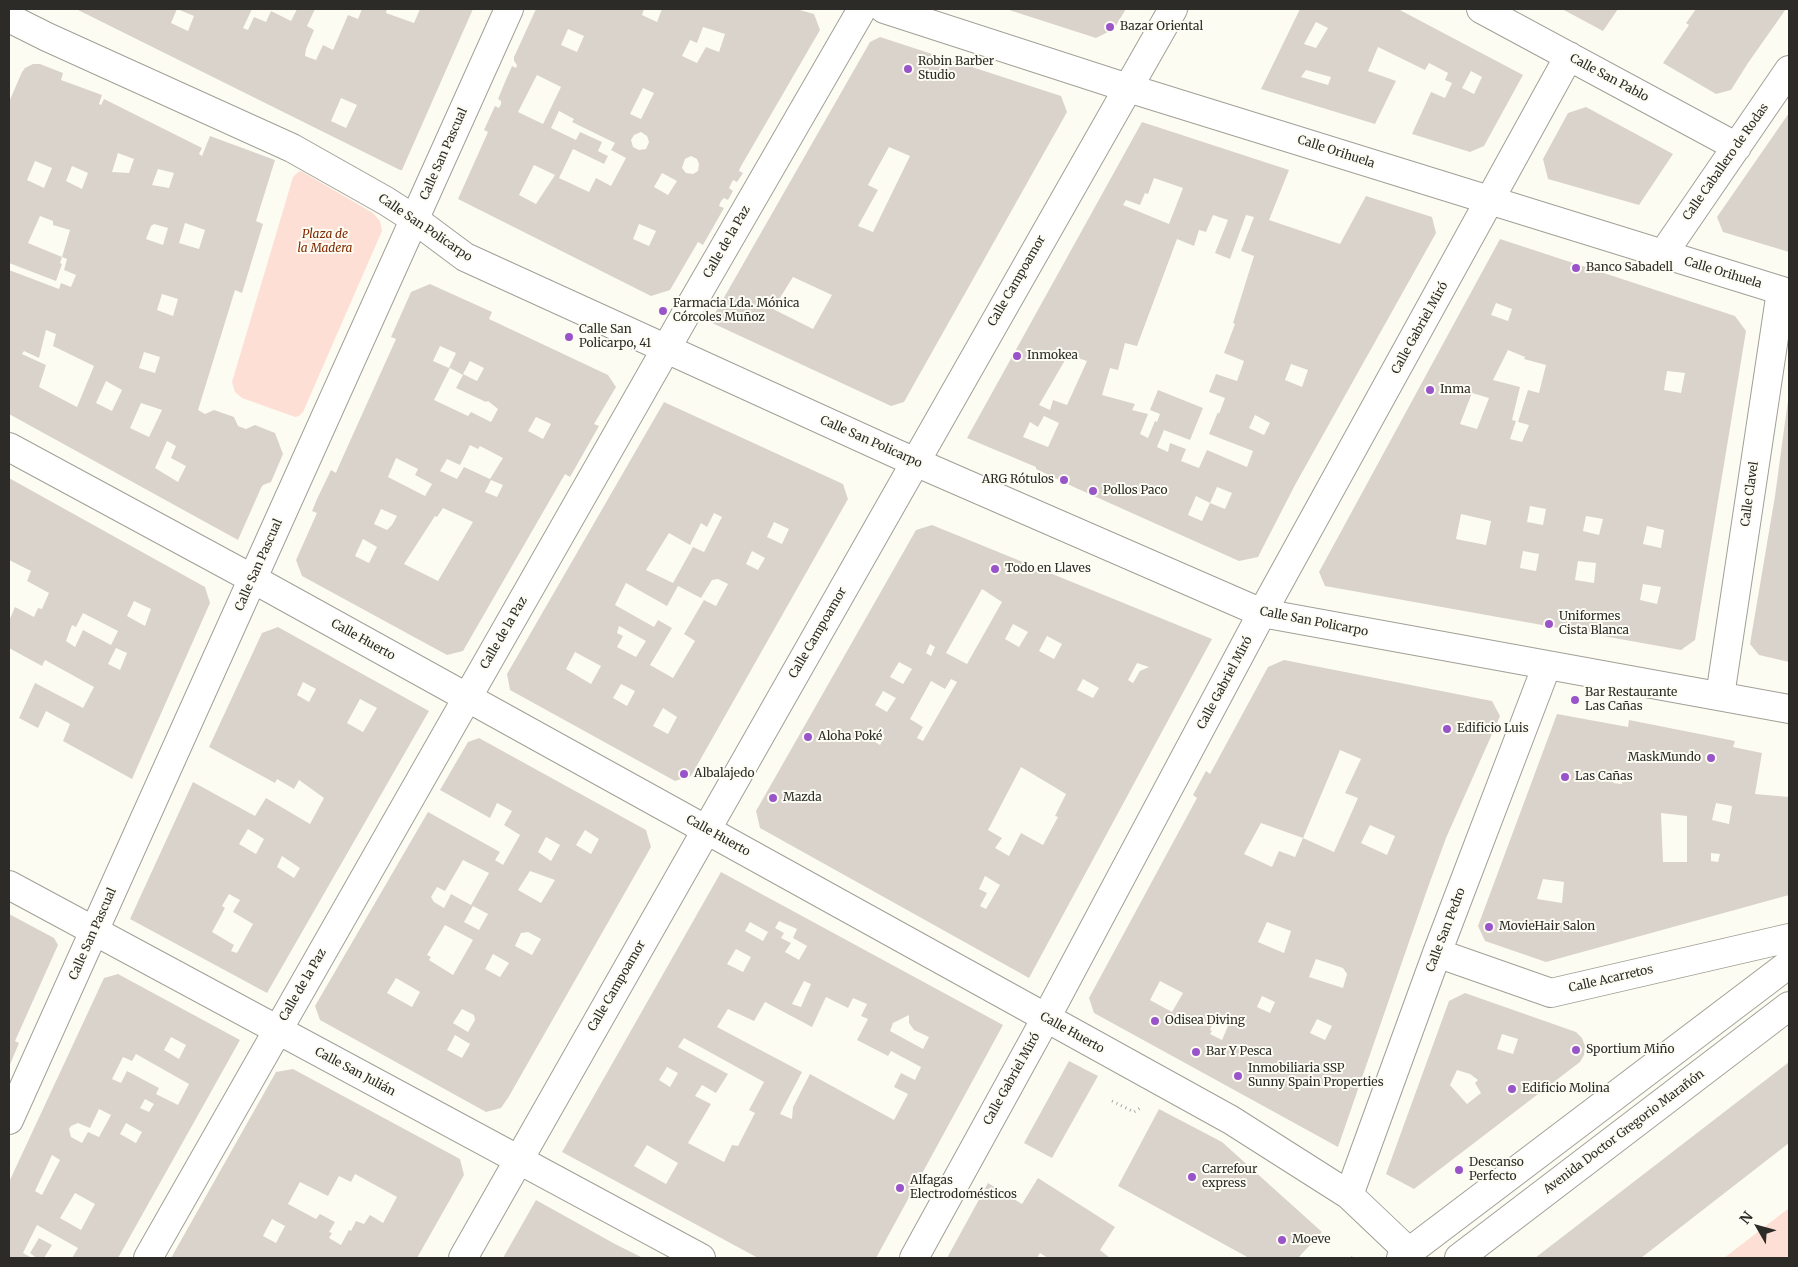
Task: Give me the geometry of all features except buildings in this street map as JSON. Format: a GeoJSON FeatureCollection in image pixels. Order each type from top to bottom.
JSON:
{"type":"FeatureCollection","features":[{"type":"Feature","properties":{"kind":"street","name":"Calle San Pascual"},"geometry":{"type":"LineString","coordinates":[[9,1120],[509,9]]}},
{"type":"Feature","properties":{"kind":"street","name":"Calle de la Paz"},"geometry":{"type":"LineString","coordinates":[[148,1258],[862,9]]}},
{"type":"Feature","properties":{"kind":"street","name":"Calle Orihuela"},"geometry":{"type":"LineString","coordinates":[[884,9],[1128,88],[1785,292]]}},
{"type":"Feature","properties":{"kind":"street","name":"Calle Campoamor"},"geometry":{"type":"LineString","coordinates":[[463,1258],[1173,9]]}},
{"type":"Feature","properties":{"kind":"street","name":"Calle San Pablo"},"geometry":{"type":"LineString","coordinates":[[1480,9],[1737,147]]}},
{"type":"Feature","properties":{"kind":"street","name":"Calle San Policarpo"},"geometry":{"type":"LineString","coordinates":[[9,18],[292,148],[348,178],[414,219],[465,257],[915,462],[1262,614],[1789,709]]}},
{"type":"Feature","properties":{"kind":"street","name":"Calle Gabriel Miró"},"geometry":{"type":"LineString","coordinates":[[914,1258],[1046,1018],[1262,614],[1569,56]]}},
{"type":"Feature","properties":{"kind":"street","name":"Calle Caballero de Rodas"},"geometry":{"type":"LineString","coordinates":[[1662,254],[1789,70]]}},
{"type":"Feature","properties":{"kind":"street","name":"Calle Clavel"},"geometry":{"type":"LineString","coordinates":[[1720,696],[1785,292]]}},
{"type":"Feature","properties":{"kind":"street","name":"Calle Huerto"},"geometry":{"type":"LineString","coordinates":[[9,447],[253,579],[1231,1120],[1349,1195],[1405,1255]]}},
{"type":"Feature","properties":{"kind":"street","name":"Calle San Pedro"},"geometry":{"type":"LineString","coordinates":[[1349,1195],[1437,953],[1547,665]]}},
{"type":"Feature","properties":{"kind":"street","name":"Calle San Julián"},"geometry":{"type":"LineString","coordinates":[[9,885],[701,1258]]}},
{"type":"Feature","properties":{"kind":"street","name":"Calle Acarretos"},"geometry":{"type":"LineString","coordinates":[[1437,953],[1551,993],[1789,938]]}},
{"type":"Feature","properties":{"kind":"street"},"geometry":{"type":"LineString","coordinates":[[1405,1255],[1789,964]]}},
{"type":"Feature","properties":{"kind":"street","name":"Avenida Doctor Gregorio Marañón"},"geometry":{"type":"LineString","coordinates":[[1459,1258],[1789,1006]]}},
{"type":"Feature","properties":{"kind":"path"},"geometry":{"type":"LineString","coordinates":[[1352,1258],[1356,1255]]}},
{"type":"Feature","properties":{"kind":"green space","name":"Plaza de la Madera"},"geometry":{"type":"Polygon","coordinates":[[[301,171],[373,213],[380,221],[382,231],[303,412],[295,417],[242,398],[235,392],[232,382],[293,177],[301,171]]]}},
{"type":"Feature","properties":{"kind":"green space"},"geometry":{"type":"Polygon","coordinates":[[[1789,1208],[1789,1258],[1724,1258],[1789,1208]]]}},
{"type":"Feature","properties":{"kind":"place","name":"Bazar Oriental"},"geometry":{"type":"Point","coordinates":[1110,27]}},
{"type":"Feature","properties":{"kind":"place","name":"Robin Barber Studio"},"geometry":{"type":"Point","coordinates":[908,69]}},
{"type":"Feature","properties":{"kind":"place","name":"Banco Sabadell"},"geometry":{"type":"Point","coordinates":[1576,268]}},
{"type":"Feature","properties":{"kind":"place","name":"Farmacia Lda. Mónica Córcoles Muñoz"},"geometry":{"type":"Point","coordinates":[663,311]}},
{"type":"Feature","properties":{"kind":"place","name":"Calle San Policarpo, 41"},"geometry":{"type":"Point","coordinates":[569,337]}},
{"type":"Feature","properties":{"kind":"place","name":"Inmokea"},"geometry":{"type":"Point","coordinates":[1017,356]}},
{"type":"Feature","properties":{"kind":"place","name":"Inma"},"geometry":{"type":"Point","coordinates":[1430,390]}},
{"type":"Feature","properties":{"kind":"place","name":"ARG Rótulos"},"geometry":{"type":"Point","coordinates":[1064,480]}},
{"type":"Feature","properties":{"kind":"place","name":"Pollos Paco"},"geometry":{"type":"Point","coordinates":[1093,491]}},
{"type":"Feature","properties":{"kind":"place","name":"Todo en Llaves"},"geometry":{"type":"Point","coordinates":[995,569]}},
{"type":"Feature","properties":{"kind":"place","name":"Uniformes Cista Blanca"},"geometry":{"type":"Point","coordinates":[1549,624]}},
{"type":"Feature","properties":{"kind":"place","name":"Bar Restaurante Las Cañas"},"geometry":{"type":"Point","coordinates":[1575,700]}},
{"type":"Feature","properties":{"kind":"place","name":"Edificio Luis"},"geometry":{"type":"Point","coordinates":[1447,729]}},
{"type":"Feature","properties":{"kind":"place","name":"Aloha Poké"},"geometry":{"type":"Point","coordinates":[808,737]}},
{"type":"Feature","properties":{"kind":"place","name":"MaskMundo"},"geometry":{"type":"Point","coordinates":[1711,758]}},
{"type":"Feature","properties":{"kind":"place","name":"Albalajedo"},"geometry":{"type":"Point","coordinates":[684,774]}},
{"type":"Feature","properties":{"kind":"place","name":"Las Cañas"},"geometry":{"type":"Point","coordinates":[1565,777]}},
{"type":"Feature","properties":{"kind":"place","name":"Mazda"},"geometry":{"type":"Point","coordinates":[773,798]}},
{"type":"Feature","properties":{"kind":"place","name":"MovieHair Salon"},"geometry":{"type":"Point","coordinates":[1489,927]}},
{"type":"Feature","properties":{"kind":"place","name":"Odisea Diving"},"geometry":{"type":"Point","coordinates":[1155,1021]}},
{"type":"Feature","properties":{"kind":"place","name":"Sportium Miño"},"geometry":{"type":"Point","coordinates":[1576,1050]}},
{"type":"Feature","properties":{"kind":"place","name":"Bar Y Pesca"},"geometry":{"type":"Point","coordinates":[1196,1052]}},
{"type":"Feature","properties":{"kind":"place","name":"Inmobiliaria SSP Sunny Spain Properties"},"geometry":{"type":"Point","coordinates":[1238,1076]}},
{"type":"Feature","properties":{"kind":"place","name":"Edificio Molina"},"geometry":{"type":"Point","coordinates":[1512,1089]}},
{"type":"Feature","properties":{"kind":"place","name":"Descanso Perfecto"},"geometry":{"type":"Point","coordinates":[1459,1170]}},
{"type":"Feature","properties":{"kind":"place","name":"Carrefour express"},"geometry":{"type":"Point","coordinates":[1192,1177]}},
{"type":"Feature","properties":{"kind":"place","name":"Alfagas Electrodomésticos"},"geometry":{"type":"Point","coordinates":[900,1188]}},
{"type":"Feature","properties":{"kind":"place","name":"Moeve"},"geometry":{"type":"Point","coordinates":[1282,1240]}}]}
